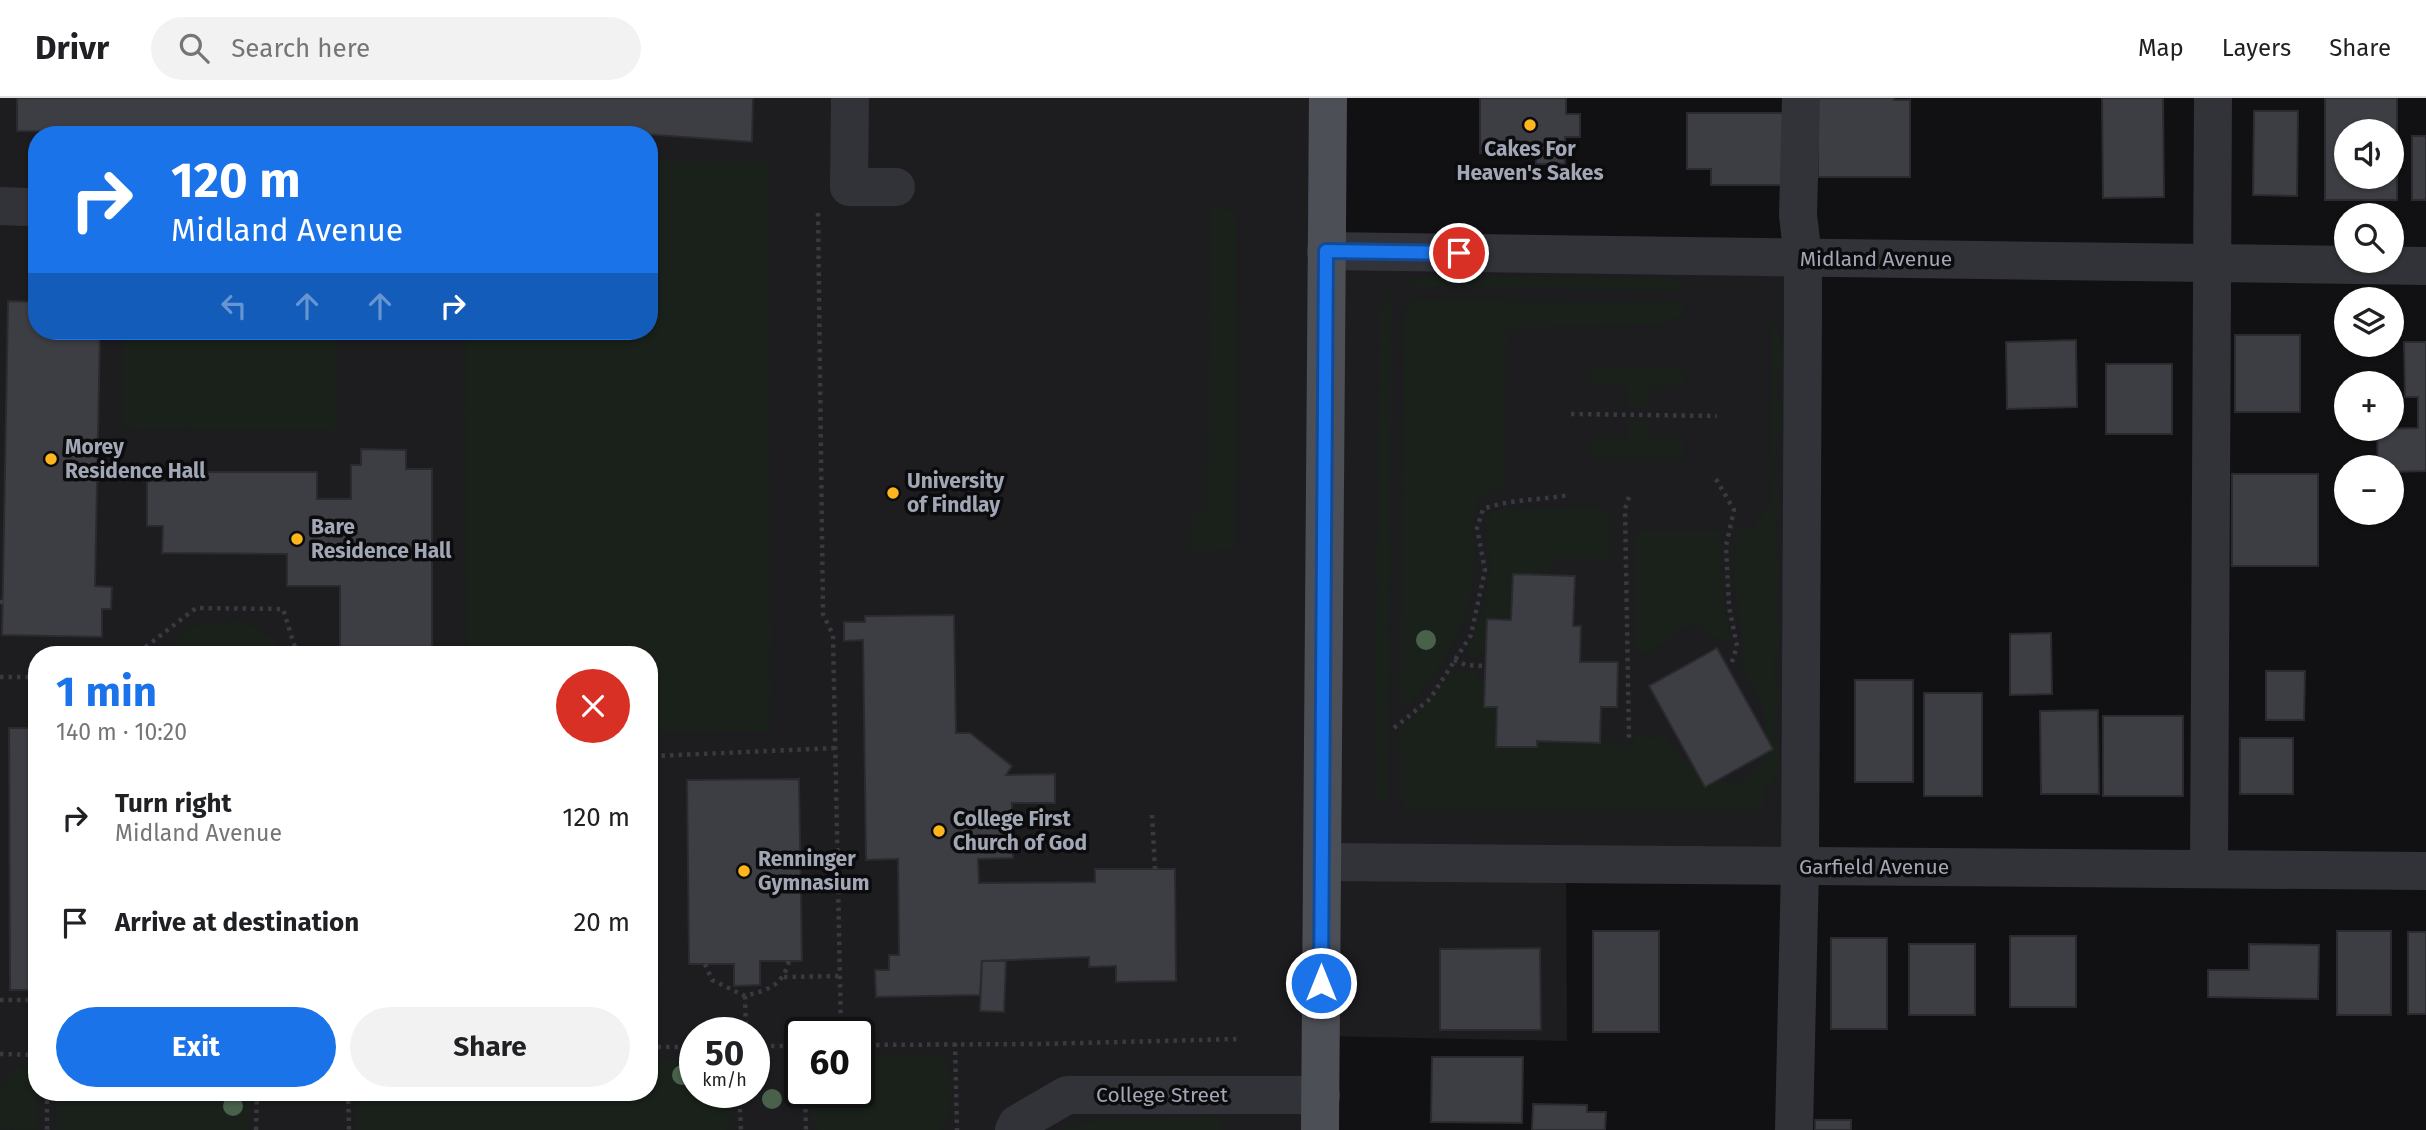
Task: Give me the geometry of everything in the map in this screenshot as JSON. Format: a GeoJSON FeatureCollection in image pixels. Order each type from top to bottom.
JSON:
{"type":"FeatureCollection","features":[{"type":"Feature","properties":{"kind":"main road"},"geometry":{"type":"LineString","coordinates":[[1321,1113],[1328,98]]}},
{"type":"Feature","properties":{"kind":"street"},"geometry":{"type":"LineString","coordinates":[[850,98],[849,187],[896,187]]}},
{"type":"Feature","properties":{"kind":"street"},"geometry":{"type":"LineString","coordinates":[[1794,1130],[1800,867],[1803,258],[1798,215],[1801,98]]}},
{"type":"Feature","properties":{"kind":"street"},"geometry":{"type":"LineString","coordinates":[[2209,869],[2213,98]]}},
{"type":"Feature","properties":{"kind":"street","name":"Midland Avenue"},"geometry":{"type":"LineString","coordinates":[[1326,251],[2426,266]]}},
{"type":"Feature","properties":{"kind":"street","name":"Garfield Avenue"},"geometry":{"type":"LineString","coordinates":[[1322,862],[2426,871]]}},
{"type":"Feature","properties":{"kind":"street","name":"College Street"},"geometry":{"type":"LineString","coordinates":[[1014,1130],[1017,1124],[1067,1095],[1321,1113]]}},
{"type":"Feature","properties":{"kind":"path"},"geometry":{"type":"LineString","coordinates":[[818,210],[823,614],[833,635],[841,1017]]}},
{"type":"Feature","properties":{"kind":"path"},"geometry":{"type":"LineString","coordinates":[[1571,414],[1717,416]]}},
{"type":"Feature","properties":{"kind":"path"},"geometry":{"type":"LineString","coordinates":[[1716,479],[1734,510],[1726,546],[1730,607],[1737,646],[1731,665]]}},
{"type":"Feature","properties":{"kind":"path"},"geometry":{"type":"LineString","coordinates":[[1394,728],[1430,699],[1471,635],[1485,570],[1478,528],[1483,509],[1503,501],[1533,501],[1570,495]]}},
{"type":"Feature","properties":{"kind":"path"},"geometry":{"type":"LineString","coordinates":[[1629,497],[1625,509],[1629,740]]}},
{"type":"Feature","properties":{"kind":"path"},"geometry":{"type":"LineString","coordinates":[[147,646],[196,608],[284,609],[295,646]]}},
{"type":"Feature","properties":{"kind":"path"},"geometry":{"type":"LineString","coordinates":[[1454,660],[1466,665],[1485,666]]}},
{"type":"Feature","properties":{"kind":"path"},"geometry":{"type":"LineString","coordinates":[[0,677],[28,677]]}},
{"type":"Feature","properties":{"kind":"path"},"geometry":{"type":"LineString","coordinates":[[658,755],[835,748]]}},
{"type":"Feature","properties":{"kind":"path"},"geometry":{"type":"LineString","coordinates":[[1152,815],[1155,869]]}},
{"type":"Feature","properties":{"kind":"path"},"geometry":{"type":"LineString","coordinates":[[784,977],[789,961]]}},
{"type":"Feature","properties":{"kind":"path"},"geometry":{"type":"LineString","coordinates":[[705,964],[712,980],[745,996],[765,990],[784,977],[840,976]]}},
{"type":"Feature","properties":{"kind":"path"},"geometry":{"type":"LineString","coordinates":[[745,996],[746,1017]]}},
{"type":"Feature","properties":{"kind":"path"},"geometry":{"type":"LineString","coordinates":[[0,1000],[28,1000]]}},
{"type":"Feature","properties":{"kind":"path"},"geometry":{"type":"LineString","coordinates":[[875,1045],[1238,1039]]}},
{"type":"Feature","properties":{"kind":"path"},"geometry":{"type":"LineString","coordinates":[[955,1043],[957,1130]]}},
{"type":"Feature","properties":{"kind":"path"},"geometry":{"type":"LineString","coordinates":[[658,1047],[679,1047]]}},
{"type":"Feature","properties":{"kind":"path"},"geometry":{"type":"LineString","coordinates":[[0,1054],[28,1055]]}},
{"type":"Feature","properties":{"kind":"path"},"geometry":{"type":"LineString","coordinates":[[47,1101],[47,1130]]}},
{"type":"Feature","properties":{"kind":"path"},"geometry":{"type":"LineString","coordinates":[[256,1130],[257,1101]]}},
{"type":"Feature","properties":{"kind":"path"},"geometry":{"type":"LineString","coordinates":[[348,1101],[349,1130]]}},
{"type":"Feature","properties":{"kind":"path"},"geometry":{"type":"LineString","coordinates":[[740,1108],[741,1130]]}},
{"type":"Feature","properties":{"kind":"path"},"geometry":{"type":"LineString","coordinates":[[805,1108],[806,1130]]}},
{"type":"Feature","properties":{"kind":"shaded area","name":"University of Findlay"},"geometry":{"type":"Polygon","coordinates":[[[0,98],[1327,98],[1326,250],[1787,258],[1785,867],[1566,865],[1567,1041],[1322,1036],[1320,1130],[0,1130],[0,98]]]}},
{"type":"Feature","properties":{"kind":"shaded area"},"geometry":{"type":"Polygon","coordinates":[[[658,162],[768,162],[771,732],[658,733],[658,646],[466,646],[465,340],[658,340],[658,162]]]}},
{"type":"Feature","properties":{"kind":"shaded area"},"geometry":{"type":"Polygon","coordinates":[[[1210,202],[1236,215],[1235,550],[1189,551],[1193,512],[1208,513],[1210,202]]]}},
{"type":"Feature","properties":{"kind":"shaded area"},"geometry":{"type":"Polygon","coordinates":[[[1434,276],[1671,278],[1682,282],[1687,290],[1410,286],[1406,281],[1434,276]]]}},
{"type":"Feature","properties":{"kind":"shaded area"},"geometry":{"type":"Polygon","coordinates":[[[1392,291],[1388,798],[1379,801],[1375,788],[1379,313],[1392,291]]]}},
{"type":"Feature","properties":{"kind":"shaded area"},"geometry":{"type":"Polygon","coordinates":[[[1411,300],[1686,303],[1682,314],[1668,323],[1507,328],[1503,490],[1491,491],[1478,498],[1474,514],[1472,585],[1462,624],[1446,658],[1407,707],[1401,706],[1400,700],[1405,309],[1411,300]]]}},
{"type":"Feature","properties":{"kind":"shaded area"},"geometry":{"type":"Polygon","coordinates":[[[1772,320],[1783,341],[1783,370],[1778,371],[1777,401],[1783,401],[1781,432],[1777,432],[1775,482],[1779,483],[1775,559],[1779,560],[1779,590],[1775,590],[1775,620],[1780,621],[1780,650],[1775,650],[1774,681],[1780,682],[1779,711],[1775,712],[1775,741],[1779,742],[1780,774],[1762,790],[1762,810],[1407,809],[1401,800],[1400,728],[1432,700],[1450,674],[1474,671],[1478,677],[1485,680],[1484,706],[1497,707],[1496,747],[1536,747],[1537,741],[1633,744],[1635,736],[1652,738],[1666,735],[1686,764],[1694,770],[1711,778],[1736,783],[1762,762],[1767,731],[1761,702],[1738,663],[1745,655],[1734,581],[1737,530],[1752,528],[1771,505],[1772,320]]]}},
{"type":"Feature","properties":{"kind":"shaded area"},"geometry":{"type":"Polygon","coordinates":[[[123,340],[336,340],[336,430],[122,429],[123,340]]]}},
{"type":"Feature","properties":{"kind":"shaded area"},"geometry":{"type":"Polygon","coordinates":[[[1593,367],[1677,367],[1685,372],[1686,381],[1678,386],[1648,387],[1648,407],[1628,408],[1628,385],[1596,385],[1589,380],[1593,367]]]}},
{"type":"Feature","properties":{"kind":"shaded area"},"geometry":{"type":"Polygon","coordinates":[[[1629,421],[1648,421],[1648,440],[1680,440],[1685,443],[1686,451],[1681,458],[1597,459],[1591,453],[1591,442],[1597,439],[1629,439],[1629,421]]]}},
{"type":"Feature","properties":{"kind":"shaded area"},"geometry":{"type":"Polygon","coordinates":[[[1505,508],[1599,509],[1610,519],[1609,558],[1552,558],[1549,575],[1486,653],[1472,659],[1466,652],[1482,610],[1490,575],[1488,518],[1491,512],[1505,508]]]}},
{"type":"Feature","properties":{"kind":"shaded area"},"geometry":{"type":"Polygon","coordinates":[[[1635,531],[1722,531],[1722,586],[1731,641],[1712,637],[1700,622],[1691,624],[1651,652],[1635,653],[1635,531]]]}},
{"type":"Feature","properties":{"kind":"shaded area"},"geometry":{"type":"Polygon","coordinates":[[[241,620],[276,641],[278,646],[166,646],[190,627],[241,620]]]}},
{"type":"Feature","properties":{"kind":"shaded area"},"geometry":{"type":"Polygon","coordinates":[[[875,1054],[941,1055],[946,1063],[951,1092],[948,1113],[940,1130],[819,1130],[813,1122],[813,1108],[875,1108],[875,1054]]]}},
{"type":"Feature","properties":{"kind":"shaded area"},"geometry":{"type":"Polygon","coordinates":[[[679,1059],[679,1108],[732,1108],[732,1113],[727,1130],[358,1130],[355,1124],[356,1101],[658,1101],[658,1060],[679,1059]]]}},
{"type":"Feature","properties":{"kind":"shaded area"},"geometry":{"type":"Polygon","coordinates":[[[15,1064],[28,1069],[28,1101],[38,1101],[39,1130],[0,1129],[0,1089],[15,1064]]]}},
{"type":"Feature","properties":{"kind":"shaded area"},"geometry":{"type":"Polygon","coordinates":[[[56,1101],[250,1101],[249,1130],[56,1130],[56,1101]]]}},
{"type":"Feature","properties":{"kind":"shaded area"},"geometry":{"type":"Polygon","coordinates":[[[1222,1116],[1222,1130],[1058,1130],[1117,1120],[1222,1116]]]}},
{"type":"Feature","properties":{"kind":"building"},"geometry":{"type":"Polygon","coordinates":[[[17,98],[753,98],[752,142],[658,135],[658,126],[28,126],[28,131],[17,131],[17,98]]]}},
{"type":"Feature","properties":{"kind":"building","name":"Cakes For Heaven's Sakes"},"geometry":{"type":"Polygon","coordinates":[[[1480,98],[1566,98],[1566,114],[1580,114],[1580,137],[1565,137],[1565,164],[1536,164],[1536,153],[1480,153],[1480,98]]]}},
{"type":"Feature","properties":{"kind":"building"},"geometry":{"type":"Polygon","coordinates":[[[1818,98],[1910,100],[1910,177],[1818,177],[1818,98]]]}},
{"type":"Feature","properties":{"kind":"building"},"geometry":{"type":"Polygon","coordinates":[[[2102,98],[2163,98],[2164,197],[2103,198],[2102,98]]]}},
{"type":"Feature","properties":{"kind":"building"},"geometry":{"type":"Polygon","coordinates":[[[2325,98],[2397,98],[2397,119],[2334,119],[2334,189],[2397,189],[2397,200],[2325,200],[2325,98]]]}},
{"type":"Feature","properties":{"kind":"building"},"geometry":{"type":"Polygon","coordinates":[[[2254,111],[2298,111],[2297,196],[2253,195],[2254,111]]]}},
{"type":"Feature","properties":{"kind":"building"},"geometry":{"type":"Polygon","coordinates":[[[1687,113],[1784,113],[1784,185],[1711,185],[1711,169],[1687,169],[1687,113]]]}},
{"type":"Feature","properties":{"kind":"building"},"geometry":{"type":"Polygon","coordinates":[[[2412,136],[2426,136],[2426,200],[2412,200],[2412,136]]]}},
{"type":"Feature","properties":{"kind":"building","name":"Morey Residence Hall"},"geometry":{"type":"Polygon","coordinates":[[[8,301],[28,302],[28,340],[100,340],[95,586],[112,587],[111,609],[102,609],[102,637],[2,635],[8,301]]]}},
{"type":"Feature","properties":{"kind":"building"},"geometry":{"type":"Polygon","coordinates":[[[2235,335],[2300,335],[2300,412],[2235,412],[2235,335]]]}},
{"type":"Feature","properties":{"kind":"building"},"geometry":{"type":"Polygon","coordinates":[[[2076,340],[2077,407],[2007,409],[2006,342],[2076,340]]]}},
{"type":"Feature","properties":{"kind":"building"},"geometry":{"type":"Polygon","coordinates":[[[2404,342],[2426,342],[2426,471],[2404,472],[2404,455],[2378,455],[2377,441],[2404,441],[2404,428],[2418,428],[2418,397],[2405,397],[2404,342]]]}},
{"type":"Feature","properties":{"kind":"building"},"geometry":{"type":"Polygon","coordinates":[[[2106,364],[2172,364],[2172,434],[2106,434],[2106,364]]]}},
{"type":"Feature","properties":{"kind":"building","name":"Bare Residence Hall"},"geometry":{"type":"Polygon","coordinates":[[[361,449],[406,450],[406,469],[432,469],[432,646],[340,646],[340,586],[287,586],[287,554],[162,553],[163,526],[147,526],[147,481],[169,481],[169,472],[317,472],[317,499],[351,499],[351,465],[361,465],[361,449]]]}},
{"type":"Feature","properties":{"kind":"building"},"geometry":{"type":"Polygon","coordinates":[[[2232,474],[2318,474],[2318,566],[2232,566],[2232,474]]]}},
{"type":"Feature","properties":{"kind":"building"},"geometry":{"type":"Polygon","coordinates":[[[1513,574],[1575,576],[1573,626],[1581,626],[1580,662],[1618,662],[1617,707],[1601,707],[1600,743],[1537,741],[1537,747],[1496,747],[1497,707],[1484,707],[1487,619],[1511,620],[1513,574]]]}},
{"type":"Feature","properties":{"kind":"building","name":"College First Church of God"},"geometry":{"type":"Polygon","coordinates":[[[954,615],[956,733],[970,733],[1012,766],[1006,775],[1055,774],[1055,803],[1012,803],[1013,858],[978,859],[979,883],[1095,882],[1095,869],[1175,869],[1176,981],[1116,982],[1116,966],[1089,967],[1089,957],[982,961],[980,995],[876,997],[875,970],[889,970],[889,955],[899,955],[898,859],[866,860],[863,640],[844,641],[844,622],[865,622],[865,616],[954,615]]]}},
{"type":"Feature","properties":{"kind":"building"},"geometry":{"type":"Polygon","coordinates":[[[2051,633],[2052,694],[2010,695],[2010,634],[2051,633]]]}},
{"type":"Feature","properties":{"kind":"building"},"geometry":{"type":"Polygon","coordinates":[[[1717,648],[1773,749],[1705,787],[1649,686],[1717,648]]]}},
{"type":"Feature","properties":{"kind":"building"},"geometry":{"type":"Polygon","coordinates":[[[2266,671],[2305,671],[2304,720],[2266,720],[2266,671]]]}},
{"type":"Feature","properties":{"kind":"building"},"geometry":{"type":"Polygon","coordinates":[[[1855,680],[1913,680],[1913,782],[1855,782],[1855,680]]]}},
{"type":"Feature","properties":{"kind":"building"},"geometry":{"type":"Polygon","coordinates":[[[1924,693],[1982,693],[1982,796],[1924,796],[1924,693]]]}},
{"type":"Feature","properties":{"kind":"building"},"geometry":{"type":"Polygon","coordinates":[[[2098,710],[2099,794],[2041,794],[2040,711],[2098,710]]]}},
{"type":"Feature","properties":{"kind":"building"},"geometry":{"type":"Polygon","coordinates":[[[2103,716],[2183,716],[2183,796],[2103,796],[2103,716]]]}},
{"type":"Feature","properties":{"kind":"building"},"geometry":{"type":"Polygon","coordinates":[[[9,728],[28,728],[28,990],[10,990],[9,728]]]}},
{"type":"Feature","properties":{"kind":"building"},"geometry":{"type":"Polygon","coordinates":[[[2240,738],[2293,738],[2293,794],[2240,794],[2240,738]]]}},
{"type":"Feature","properties":{"kind":"building","name":"Renninger Gymnasium"},"geometry":{"type":"Polygon","coordinates":[[[799,779],[802,961],[760,961],[760,985],[734,986],[734,964],[689,964],[687,780],[799,779]]]}},
{"type":"Feature","properties":{"kind":"building"},"geometry":{"type":"Polygon","coordinates":[[[1593,931],[1659,931],[1659,1032],[1593,1032],[1593,931]]]}},
{"type":"Feature","properties":{"kind":"building"},"geometry":{"type":"Polygon","coordinates":[[[2337,931],[2391,931],[2391,1015],[2337,1015],[2337,931]]]}},
{"type":"Feature","properties":{"kind":"building"},"geometry":{"type":"Polygon","coordinates":[[[2408,932],[2426,932],[2426,1014],[2408,1014],[2408,932]]]}},
{"type":"Feature","properties":{"kind":"building"},"geometry":{"type":"Polygon","coordinates":[[[2010,936],[2076,936],[2076,1007],[2010,1007],[2010,936]]]}},
{"type":"Feature","properties":{"kind":"building"},"geometry":{"type":"Polygon","coordinates":[[[1831,938],[1887,938],[1887,1029],[1831,1029],[1831,938]]]}},
{"type":"Feature","properties":{"kind":"building"},"geometry":{"type":"Polygon","coordinates":[[[1909,944],[1975,944],[1975,1015],[1909,1015],[1909,944]]]}},
{"type":"Feature","properties":{"kind":"building"},"geometry":{"type":"Polygon","coordinates":[[[2249,944],[2319,945],[2318,999],[2208,997],[2208,970],[2249,970],[2249,944]]]}},
{"type":"Feature","properties":{"kind":"building"},"geometry":{"type":"Polygon","coordinates":[[[1540,948],[1541,1030],[1440,1030],[1440,949],[1540,948]]]}},
{"type":"Feature","properties":{"kind":"building"},"geometry":{"type":"Polygon","coordinates":[[[982,961],[1006,961],[1004,1012],[980,1011],[982,961]]]}},
{"type":"Feature","properties":{"kind":"building"},"geometry":{"type":"Polygon","coordinates":[[[1432,1057],[1523,1057],[1522,1123],[1431,1122],[1432,1057]]]}},
{"type":"Feature","properties":{"kind":"building"},"geometry":{"type":"Polygon","coordinates":[[[1533,1104],[1587,1105],[1587,1112],[1606,1112],[1605,1130],[1532,1130],[1533,1104]]]}},
{"type":"Feature","properties":{"kind":"building"},"geometry":{"type":"Polygon","coordinates":[[[1815,1120],[1851,1120],[1851,1130],[1815,1130],[1815,1120]]]}},
{"type":"Feature","properties":{"kind":"place","name":"Cakes For Heaven's Sakes"},"geometry":{"type":"Point","coordinates":[1530,125]}},
{"type":"Feature","properties":{"kind":"place","name":"Morey Residence Hall"},"geometry":{"type":"Point","coordinates":[51,459]}},
{"type":"Feature","properties":{"kind":"place","name":"University of Findlay"},"geometry":{"type":"Point","coordinates":[893,493]}},
{"type":"Feature","properties":{"kind":"place","name":"Bare Residence Hall"},"geometry":{"type":"Point","coordinates":[297,539]}},
{"type":"Feature","properties":{"kind":"place","name":"College First Church of God"},"geometry":{"type":"Point","coordinates":[939,831]}},
{"type":"Feature","properties":{"kind":"place","name":"Renninger Gymnasium"},"geometry":{"type":"Point","coordinates":[744,871]}},
{"type":"Feature","properties":{"kind":"route"},"geometry":{"type":"LineString","coordinates":[[1321,983],[1326,251],[1459,253]]}}]}
